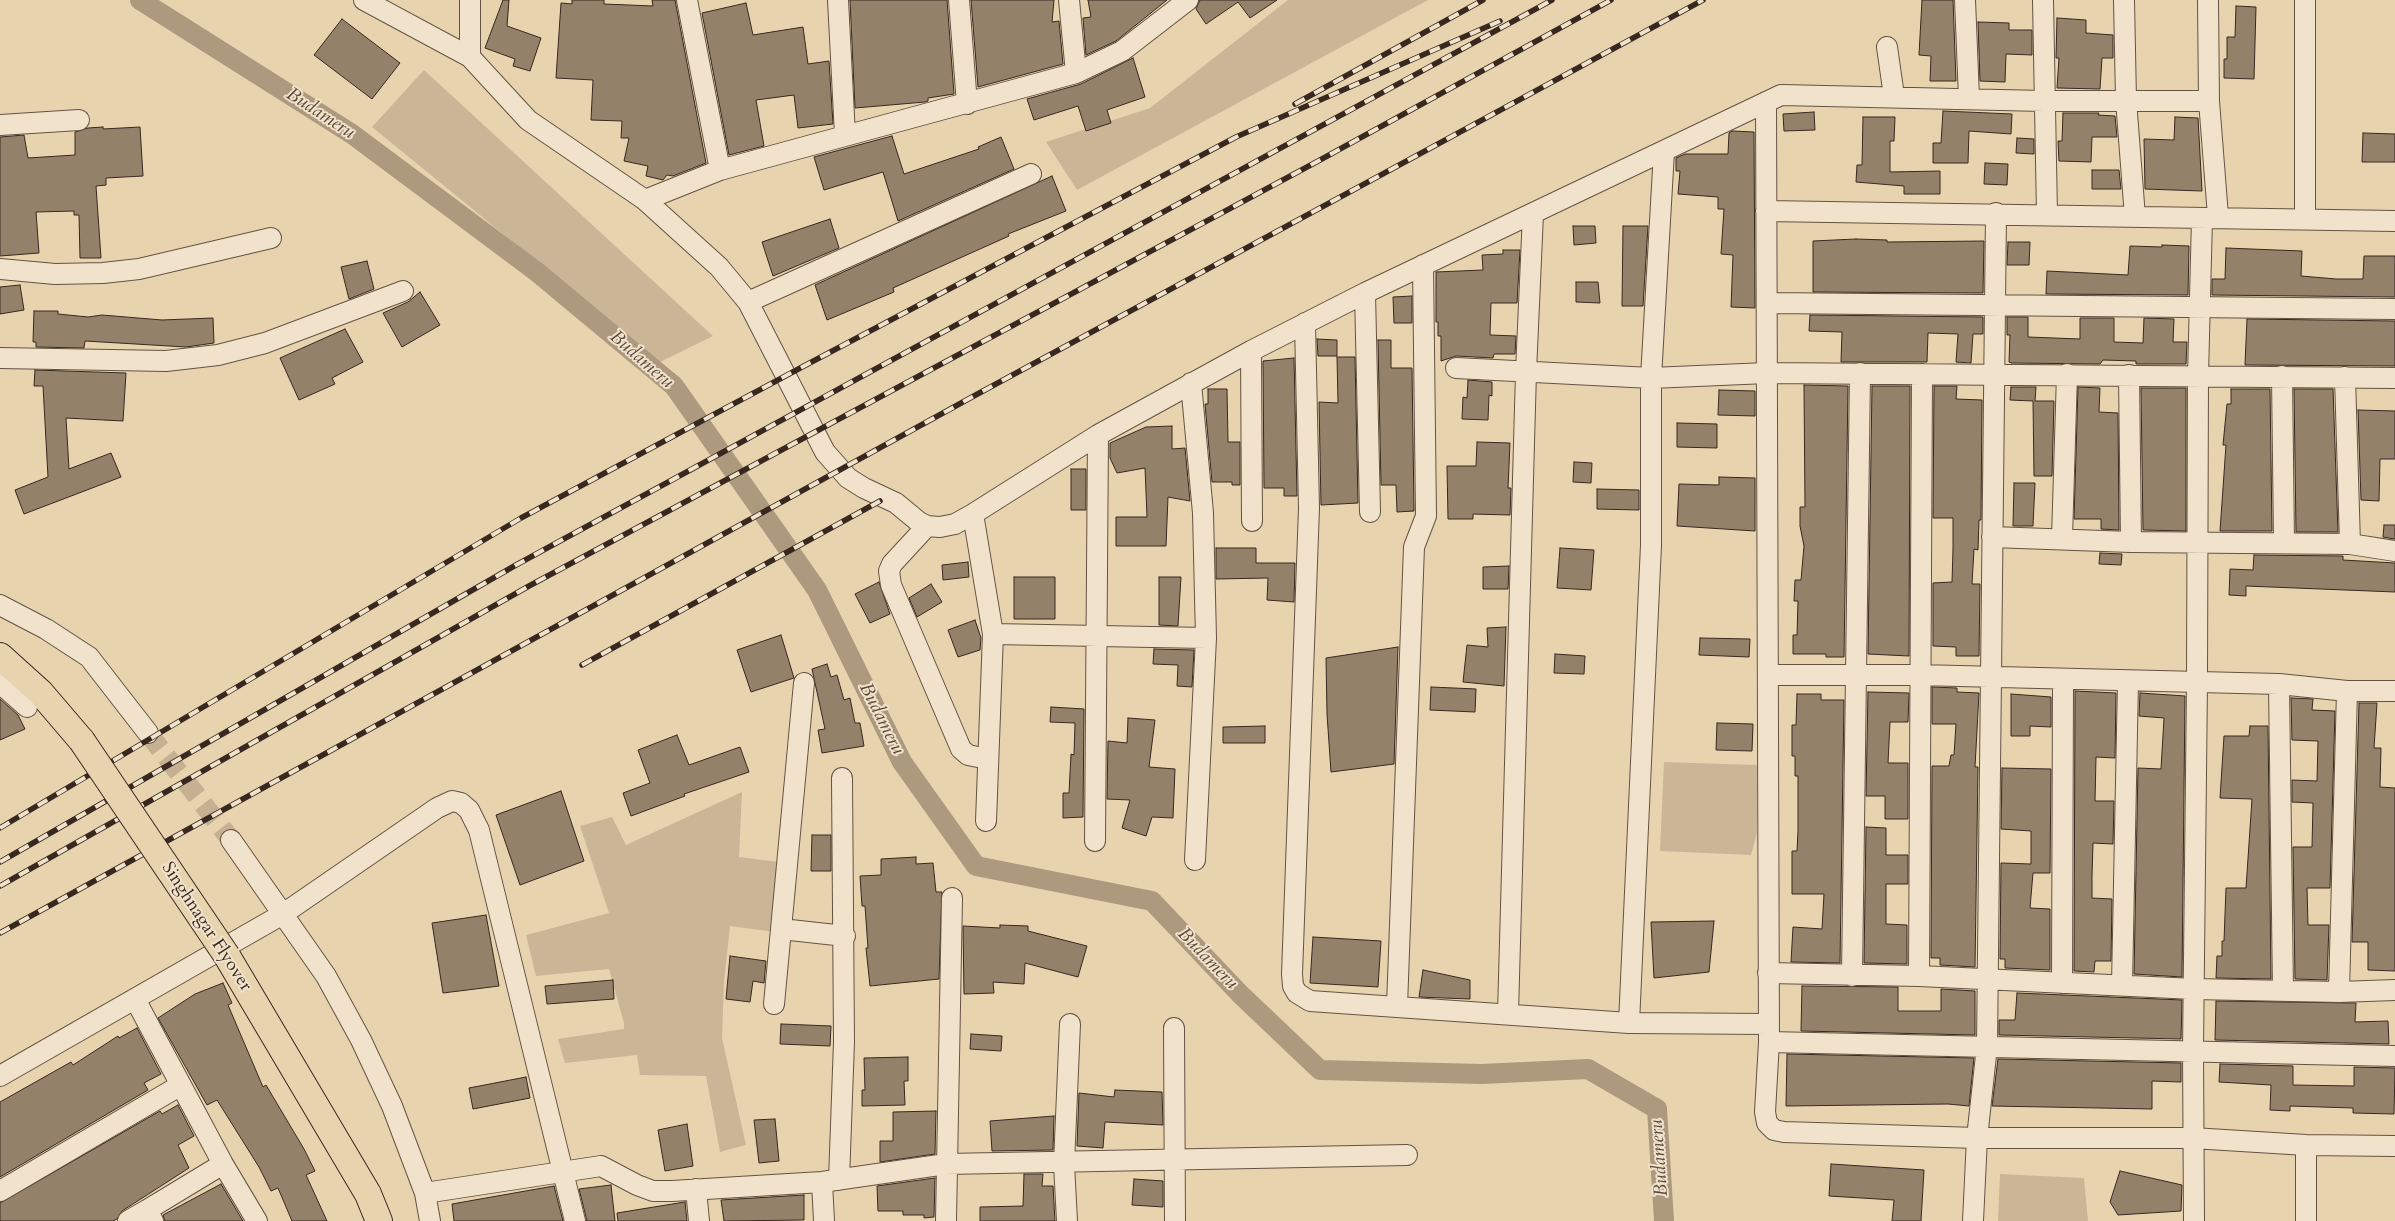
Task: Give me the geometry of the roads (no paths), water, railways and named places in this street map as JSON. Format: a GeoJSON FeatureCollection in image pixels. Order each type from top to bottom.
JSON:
{"type":"FeatureCollection","features":[{"type":"Feature","properties":{"kind":"main road","name":"Singhnagar Flyover"},"geometry":{"type":"LineString","coordinates":[[0,656],[41,693],[82,741],[221,948],[368,1194],[378,1221]]}},
{"type":"Feature","properties":{"kind":"street"},"geometry":{"type":"LineString","coordinates":[[364,0],[470,57],[528,120],[645,200],[719,267],[748,302],[825,452],[835,466],[864,488],[896,503],[919,522],[927,526],[940,527],[955,524],[973,514],[1098,435],[1190,383],[1365,292],[1781,95],[1894,96],[2044,101],[2209,101]]}},
{"type":"Feature","properties":{"kind":"street"},"geometry":{"type":"LineString","coordinates":[[470,0],[470,57]]}},
{"type":"Feature","properties":{"kind":"street"},"geometry":{"type":"LineString","coordinates":[[687,0],[720,170]]}},
{"type":"Feature","properties":{"kind":"street"},"geometry":{"type":"LineString","coordinates":[[838,0],[845,135]]}},
{"type":"Feature","properties":{"kind":"street"},"geometry":{"type":"LineString","coordinates":[[959,0],[967,104]]}},
{"type":"Feature","properties":{"kind":"street"},"geometry":{"type":"LineString","coordinates":[[1068,0],[1076,73]]}},
{"type":"Feature","properties":{"kind":"street"},"geometry":{"type":"LineString","coordinates":[[645,200],[720,170],[1076,73],[1122,51],[1188,0]]}},
{"type":"Feature","properties":{"kind":"street"},"geometry":{"type":"LineString","coordinates":[[1965,0],[1969,98]]}},
{"type":"Feature","properties":{"kind":"street"},"geometry":{"type":"LineString","coordinates":[[2043,0],[2047,214]]}},
{"type":"Feature","properties":{"kind":"street"},"geometry":{"type":"LineString","coordinates":[[2124,0],[2126,100],[2135,217]]}},
{"type":"Feature","properties":{"kind":"street"},"geometry":{"type":"LineString","coordinates":[[2194,1221],[2192,1138],[2198,376],[2199,306],[2210,217],[2208,0]]}},
{"type":"Feature","properties":{"kind":"street"},"geometry":{"type":"LineString","coordinates":[[2304,219],[2305,0]]}},
{"type":"Feature","properties":{"kind":"street"},"geometry":{"type":"LineString","coordinates":[[1887,47],[1894,96]]}},
{"type":"Feature","properties":{"kind":"street"},"geometry":{"type":"LineString","coordinates":[[1766,102],[1769,1033],[1765,1112],[1768,1123],[1774,1130],[1977,1138],[2192,1138],[2306,1144],[2395,1146]]}},
{"type":"Feature","properties":{"kind":"street"},"geometry":{"type":"LineString","coordinates":[[0,125],[79,120]]}},
{"type":"Feature","properties":{"kind":"street"},"geometry":{"type":"LineString","coordinates":[[1628,1023],[1651,545],[1651,378],[1664,151]]}},
{"type":"Feature","properties":{"kind":"street"},"geometry":{"type":"LineString","coordinates":[[748,302],[1031,174]]}},
{"type":"Feature","properties":{"kind":"street"},"geometry":{"type":"LineString","coordinates":[[1766,211],[1996,213],[2395,221]]}},
{"type":"Feature","properties":{"kind":"street"},"geometry":{"type":"LineString","coordinates":[[1973,1221],[1977,1138],[1987,1046],[1996,213]]}},
{"type":"Feature","properties":{"kind":"street"},"geometry":{"type":"LineString","coordinates":[[1508,1013],[1526,372],[1533,214]]}},
{"type":"Feature","properties":{"kind":"street"},"geometry":{"type":"LineString","coordinates":[[0,269],[54,274],[130,270],[166,265],[271,238]]}},
{"type":"Feature","properties":{"kind":"street"},"geometry":{"type":"LineString","coordinates":[[1397,1006],[1414,547],[1426,516],[1423,265]]}},
{"type":"Feature","properties":{"kind":"street"},"geometry":{"type":"LineString","coordinates":[[0,358],[166,361],[218,355],[266,343],[403,291]]}},
{"type":"Feature","properties":{"kind":"street"},"geometry":{"type":"LineString","coordinates":[[1365,292],[1370,512]]}},
{"type":"Feature","properties":{"kind":"street"},"geometry":{"type":"LineString","coordinates":[[1768,302],[1996,303],[2395,309]]}},
{"type":"Feature","properties":{"kind":"street"},"geometry":{"type":"LineString","coordinates":[[1305,323],[1309,508],[1293,986],[1302,998],[1310,1001],[1987,1046],[2395,1056]]}},
{"type":"Feature","properties":{"kind":"street"},"geometry":{"type":"LineString","coordinates":[[1251,351],[1252,521]]}},
{"type":"Feature","properties":{"kind":"street"},"geometry":{"type":"LineString","coordinates":[[1456,368],[1651,378],[1767,373],[1994,373],[2395,378]]}},
{"type":"Feature","properties":{"kind":"street"},"geometry":{"type":"LineString","coordinates":[[1852,976],[1860,373]]}},
{"type":"Feature","properties":{"kind":"street"},"geometry":{"type":"LineString","coordinates":[[1919,976],[1922,374]]}},
{"type":"Feature","properties":{"kind":"street"},"geometry":{"type":"LineString","coordinates":[[2062,538],[2066,374]]}},
{"type":"Feature","properties":{"kind":"street"},"geometry":{"type":"LineString","coordinates":[[2129,375],[2131,542]]}},
{"type":"Feature","properties":{"kind":"street"},"geometry":{"type":"LineString","coordinates":[[2282,376],[2284,543]]}},
{"type":"Feature","properties":{"kind":"street"},"geometry":{"type":"LineString","coordinates":[[2345,377],[2350,544]]}},
{"type":"Feature","properties":{"kind":"street"},"geometry":{"type":"LineString","coordinates":[[1190,383],[1204,513],[1206,638],[1195,860]]}},
{"type":"Feature","properties":{"kind":"street"},"geometry":{"type":"LineString","coordinates":[[1095,841],[1098,435]]}},
{"type":"Feature","properties":{"kind":"street"},"geometry":{"type":"LineString","coordinates":[[973,514],[993,634],[986,821]]}},
{"type":"Feature","properties":{"kind":"street"},"geometry":{"type":"LineString","coordinates":[[927,526],[892,564],[889,571],[891,585],[961,748],[968,754],[988,759]]}},
{"type":"Feature","properties":{"kind":"street"},"geometry":{"type":"LineString","coordinates":[[1992,537],[2062,538],[2131,542],[2350,544],[2395,551]]}},
{"type":"Feature","properties":{"kind":"street"},"geometry":{"type":"LineString","coordinates":[[0,605],[46,629],[89,657],[148,733]]}},
{"type":"Feature","properties":{"kind":"street"},"geometry":{"type":"LineString","coordinates":[[993,634],[1206,638]]}},
{"type":"Feature","properties":{"kind":"street"},"geometry":{"type":"LineString","coordinates":[[1768,675],[1919,675],[2128,682],[2279,684],[2347,691],[2395,692]]}},
{"type":"Feature","properties":{"kind":"street"},"geometry":{"type":"LineString","coordinates":[[2062,983],[2063,680]]}},
{"type":"Feature","properties":{"kind":"street"},"geometry":{"type":"LineString","coordinates":[[2122,985],[2128,682]]}},
{"type":"Feature","properties":{"kind":"street"},"geometry":{"type":"LineString","coordinates":[[0,683],[27,707]]}},
{"type":"Feature","properties":{"kind":"street"},"geometry":{"type":"LineString","coordinates":[[774,1004],[804,683]]}},
{"type":"Feature","properties":{"kind":"street"},"geometry":{"type":"LineString","coordinates":[[2279,684],[2283,991]]}},
{"type":"Feature","properties":{"kind":"street"},"geometry":{"type":"LineString","coordinates":[[2339,992],[2347,691]]}},
{"type":"Feature","properties":{"kind":"street"},"geometry":{"type":"LineString","coordinates":[[824,1221],[831,1180],[844,1042],[845,936],[842,778]]}},
{"type":"Feature","properties":{"kind":"street"},"geometry":{"type":"LineString","coordinates":[[0,1076],[282,914],[437,808],[452,802],[461,803],[469,810],[479,830],[575,1221]]}},
{"type":"Feature","properties":{"kind":"street"},"geometry":{"type":"LineString","coordinates":[[231,840],[326,976],[361,1040],[392,1106],[425,1193],[430,1221]]}},
{"type":"Feature","properties":{"kind":"street"},"geometry":{"type":"LineString","coordinates":[[946,1221],[952,898]]}},
{"type":"Feature","properties":{"kind":"street"},"geometry":{"type":"LineString","coordinates":[[781,929],[845,936]]}},
{"type":"Feature","properties":{"kind":"street"},"geometry":{"type":"LineString","coordinates":[[1768,973],[1919,976],[2194,989],[2339,992],[2395,990]]}},
{"type":"Feature","properties":{"kind":"street"},"geometry":{"type":"LineString","coordinates":[[136,998],[223,1164],[257,1221]]}},
{"type":"Feature","properties":{"kind":"street"},"geometry":{"type":"LineString","coordinates":[[1066,1221],[1064,1164],[1070,1024]]}},
{"type":"Feature","properties":{"kind":"street"},"geometry":{"type":"LineString","coordinates":[[1174,1028],[1175,1221]]}},
{"type":"Feature","properties":{"kind":"street"},"geometry":{"type":"LineString","coordinates":[[0,1191],[181,1085]]}},
{"type":"Feature","properties":{"kind":"street"},"geometry":{"type":"LineString","coordinates":[[2306,1144],[2306,1221]]}},
{"type":"Feature","properties":{"kind":"street"},"geometry":{"type":"LineString","coordinates":[[425,1193],[601,1166],[637,1185],[653,1190],[831,1180],[946,1164],[1064,1164],[1406,1155]]}},
{"type":"Feature","properties":{"kind":"street"},"geometry":{"type":"LineString","coordinates":[[128,1221],[150,1216],[223,1164]]}},
{"type":"Feature","properties":{"kind":"street"},"geometry":{"type":"LineString","coordinates":[[696,1189],[699,1221]]}},
{"type":"Feature","properties":{"kind":"waterway","name":"Budameru"},"geometry":{"type":"LineString","coordinates":[[140,0],[352,134],[537,272],[674,386],[817,590],[902,762],[976,866],[1152,901],[1240,994],[1320,1070],[1482,1074],[1588,1069],[1657,1109],[1664,1221]]}},
{"type":"Feature","properties":{"kind":"tunnel"},"geometry":{"type":"LineString","coordinates":[[148,733],[231,840]]}},
{"type":"Feature","properties":{"kind":"railway"},"geometry":{"type":"LineString","coordinates":[[1295,104],[1483,0]]}},
{"type":"Feature","properties":{"kind":"railway"},"geometry":{"type":"LineString","coordinates":[[0,862],[516,565],[1552,0]]}},
{"type":"Feature","properties":{"kind":"railway"},"geometry":{"type":"LineString","coordinates":[[0,886],[529,586],[1320,160],[1611,0]]}},
{"type":"Feature","properties":{"kind":"railway"},"geometry":{"type":"LineString","coordinates":[[0,933],[972,397],[1703,0]]}},
{"type":"Feature","properties":{"kind":"railway"},"geometry":{"type":"LineString","coordinates":[[0,828],[521,518],[1236,137],[1500,21]]}},
{"type":"Feature","properties":{"kind":"railway"},"geometry":{"type":"LineString","coordinates":[[582,665],[880,501]]}}]}
